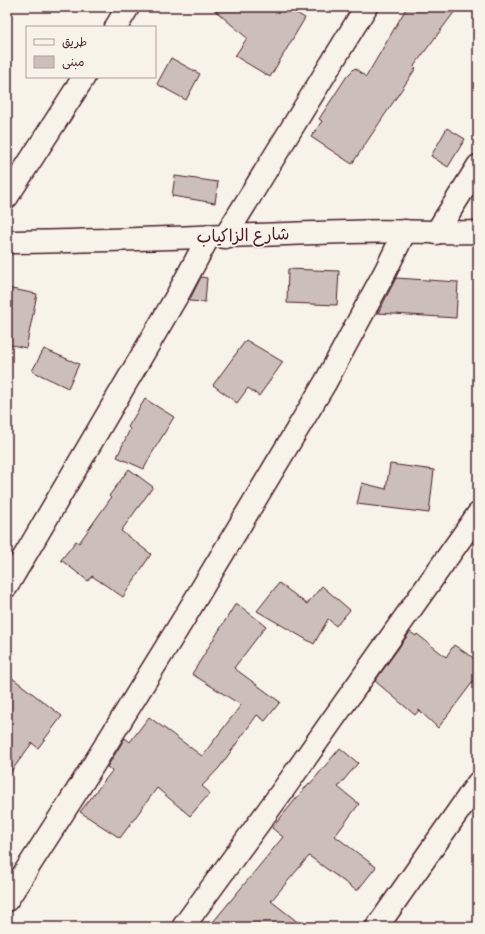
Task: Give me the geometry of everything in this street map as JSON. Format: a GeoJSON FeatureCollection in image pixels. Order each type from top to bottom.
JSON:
{"type":"FeatureCollection","features":[{"type":"Feature","properties":{"kind":"street"},"geometry":{"type":"LineString","coordinates":[[117,26],[128,7]]}},
{"type":"Feature","properties":{"kind":"street"},"geometry":{"type":"LineString","coordinates":[[7,586],[174,301],[366,7]]}},
{"type":"Feature","properties":{"kind":"street"},"geometry":{"type":"LineString","coordinates":[[7,197],[83,78]]}},
{"type":"Feature","properties":{"kind":"street"},"geometry":{"type":"LineString","coordinates":[[436,233],[478,166]]}},
{"type":"Feature","properties":{"kind":"street"},"geometry":{"type":"LineString","coordinates":[[7,900],[178,629],[325,383],[386,270],[405,231]]}},
{"type":"Feature","properties":{"kind":"street","name":"شارع الزاكياب"},"geometry":{"type":"LineString","coordinates":[[7,242],[405,231],[436,233],[478,232]]}},
{"type":"Feature","properties":{"kind":"street"},"geometry":{"type":"LineString","coordinates":[[183,927],[283,790],[478,514]]}},
{"type":"Feature","properties":{"kind":"street"},"geometry":{"type":"LineString","coordinates":[[377,927],[478,783]]}},
{"type":"Feature","properties":{"kind":"building"},"geometry":{"type":"Polygon","coordinates":[[[211,7],[286,7],[305,18],[270,77],[235,56],[247,38],[211,7]]]}},
{"type":"Feature","properties":{"kind":"building"},"geometry":{"type":"Polygon","coordinates":[[[407,7],[458,7],[414,66],[416,68],[352,164],[311,137],[322,121],[319,119],[347,76],[355,68],[366,77],[407,7]]]}},
{"type":"Feature","properties":{"kind":"building"},"geometry":{"type":"Polygon","coordinates":[[[171,58],[200,74],[186,100],[157,84],[171,58]]]}},
{"type":"Feature","properties":{"kind":"building"},"geometry":{"type":"Polygon","coordinates":[[[447,128],[465,139],[448,167],[431,156],[447,128]]]}},
{"type":"Feature","properties":{"kind":"building"},"geometry":{"type":"Polygon","coordinates":[[[175,176],[218,182],[215,203],[172,196],[175,176]]]}},
{"type":"Feature","properties":{"kind":"building"},"geometry":{"type":"Polygon","coordinates":[[[288,269],[339,271],[337,305],[287,303],[288,269]]]}},
{"type":"Feature","properties":{"kind":"building"},"geometry":{"type":"Polygon","coordinates":[[[201,277],[207,278],[205,302],[189,301],[201,277]]]}},
{"type":"Feature","properties":{"kind":"building"},"geometry":{"type":"Polygon","coordinates":[[[396,278],[458,282],[456,318],[378,313],[396,278]]]}},
{"type":"Feature","properties":{"kind":"building"},"geometry":{"type":"Polygon","coordinates":[[[7,288],[37,294],[26,348],[7,344],[7,288]]]}},
{"type":"Feature","properties":{"kind":"building"},"geometry":{"type":"Polygon","coordinates":[[[246,340],[283,362],[259,396],[248,388],[237,403],[213,385],[246,340]]]}},
{"type":"Feature","properties":{"kind":"building"},"geometry":{"type":"Polygon","coordinates":[[[44,349],[79,364],[68,388],[32,371],[44,349]]]}},
{"type":"Feature","properties":{"kind":"building"},"geometry":{"type":"Polygon","coordinates":[[[145,399],[174,417],[144,469],[117,457],[130,429],[128,427],[145,399]]]}},
{"type":"Feature","properties":{"kind":"building"},"geometry":{"type":"Polygon","coordinates":[[[390,464],[434,470],[429,513],[357,504],[362,483],[386,489],[390,464]]]}},
{"type":"Feature","properties":{"kind":"building"},"geometry":{"type":"Polygon","coordinates":[[[129,469],[153,487],[121,531],[151,554],[123,597],[92,576],[88,581],[61,560],[76,541],[79,543],[111,498],[109,496],[129,469]]]}},
{"type":"Feature","properties":{"kind":"building"},"geometry":{"type":"Polygon","coordinates":[[[279,583],[307,604],[322,586],[350,610],[336,626],[328,619],[314,644],[257,611],[279,583]]]}},
{"type":"Feature","properties":{"kind":"building"},"geometry":{"type":"Polygon","coordinates":[[[236,603],[266,626],[234,668],[280,702],[265,721],[257,715],[219,768],[202,786],[210,793],[190,816],[157,788],[120,838],[80,812],[112,771],[107,767],[125,738],[130,742],[149,717],[202,756],[241,705],[192,674],[236,603]]]}},
{"type":"Feature","properties":{"kind":"building"},"geometry":{"type":"Polygon","coordinates":[[[410,632],[416,636],[417,634],[446,657],[454,645],[478,661],[478,675],[438,728],[419,710],[415,715],[375,681],[410,632]]]}},
{"type":"Feature","properties":{"kind":"building"},"geometry":{"type":"Polygon","coordinates":[[[7,674],[62,716],[38,748],[32,743],[7,777],[7,674]]]}},
{"type":"Feature","properties":{"kind":"building"},"geometry":{"type":"Polygon","coordinates":[[[340,748],[358,763],[338,787],[359,804],[335,836],[376,867],[357,891],[309,856],[271,901],[304,927],[209,927],[283,837],[272,828],[340,748]]]}}]}
